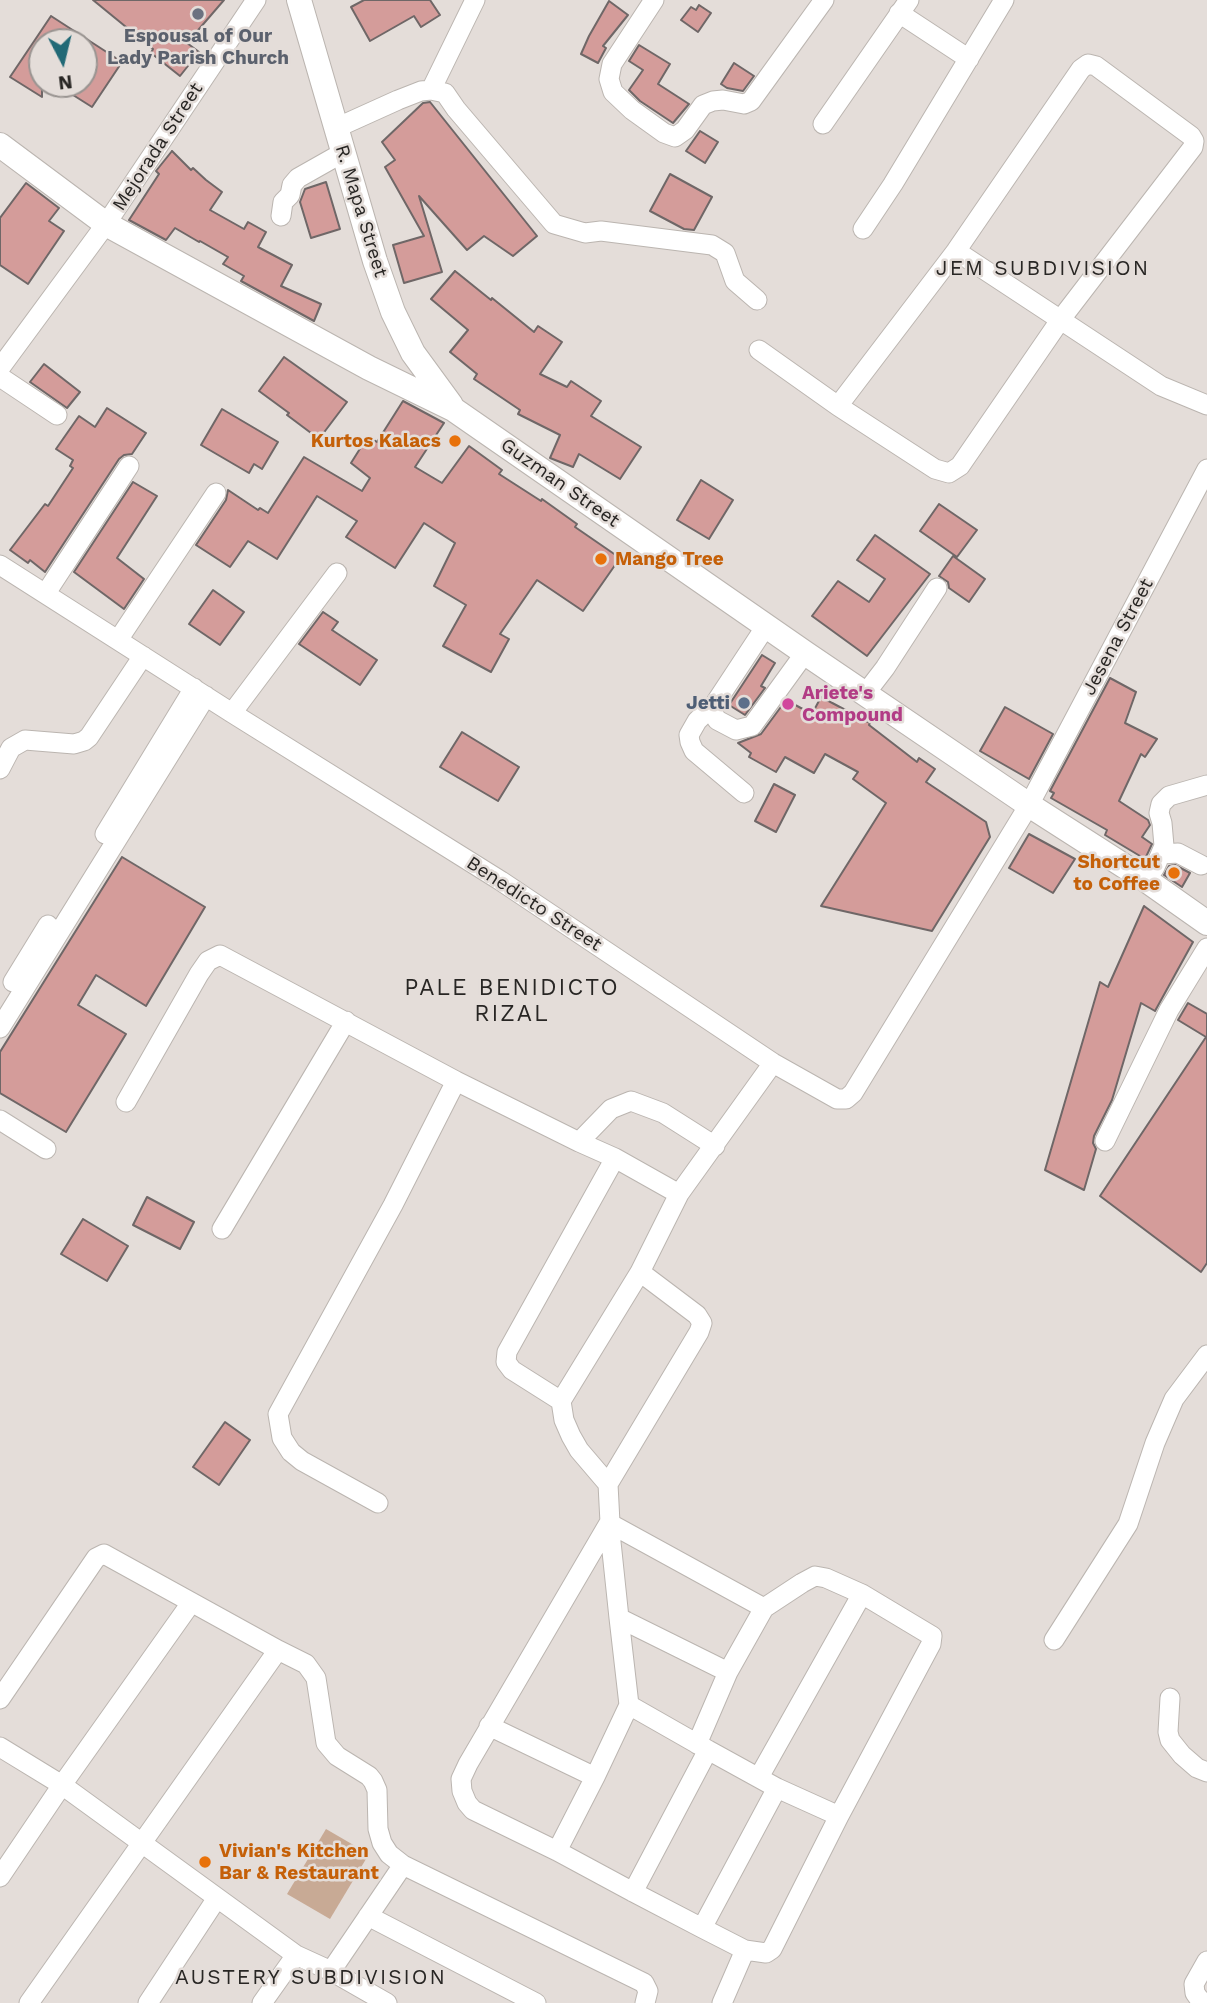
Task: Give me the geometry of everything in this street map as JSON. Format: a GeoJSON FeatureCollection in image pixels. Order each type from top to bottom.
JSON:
{"type":"FeatureCollection","features":[{"type":"Feature","properties":{"kind":"main road","name":"R. Mapa Street"},"geometry":{"type":"LineString","coordinates":[[299,0],[375,261],[393,312],[412,353],[453,409]]}},
{"type":"Feature","properties":{"kind":"main road","name":"Guzman Street"},"geometry":{"type":"LineString","coordinates":[[0,145],[106,224],[369,369],[453,409],[865,694],[1207,923]]}},
{"type":"Feature","properties":{"kind":"street","name":"Mejorada Street"},"geometry":{"type":"LineString","coordinates":[[0,368],[106,224],[256,0]]}},
{"type":"Feature","properties":{"kind":"street"},"geometry":{"type":"LineString","coordinates":[[431,90],[475,0]]}},
{"type":"Feature","properties":{"kind":"street"},"geometry":{"type":"LineString","coordinates":[[654,0],[612,64],[609,79],[613,92],[632,110],[675,137],[685,130],[703,105],[723,100],[736,104],[751,101],[824,0]]}},
{"type":"Feature","properties":{"kind":"street"},"geometry":{"type":"LineString","coordinates":[[863,229],[1004,0]]}},
{"type":"Feature","properties":{"kind":"street"},"geometry":{"type":"LineString","coordinates":[[822,124],[904,7],[969,59]]}},
{"type":"Feature","properties":{"kind":"street"},"geometry":{"type":"LineString","coordinates":[[759,350],[838,406],[935,469],[949,473],[960,466],[1061,319],[1193,147],[1191,136],[1096,65],[1088,64],[956,251],[838,406]]}},
{"type":"Feature","properties":{"kind":"street"},"geometry":{"type":"LineString","coordinates":[[336,128],[398,100],[431,90],[444,93],[554,224],[585,233],[601,231],[712,245],[725,253],[735,281],[757,300]]}},
{"type":"Feature","properties":{"kind":"street"},"geometry":{"type":"LineString","coordinates":[[281,216],[283,202],[290,195],[292,185],[298,178],[344,152]]}},
{"type":"Feature","properties":{"kind":"street"},"geometry":{"type":"LineString","coordinates":[[956,251],[1161,386],[1207,405]]}},
{"type":"Feature","properties":{"kind":"street"},"geometry":{"type":"LineString","coordinates":[[0,377],[57,415]]}},
{"type":"Feature","properties":{"kind":"street"},"geometry":{"type":"LineString","coordinates":[[46,593],[128,466]]}},
{"type":"Feature","properties":{"kind":"street","name":"Jesena Street"},"geometry":{"type":"LineString","coordinates":[[1029,805],[1207,469]]}},
{"type":"Feature","properties":{"kind":"street"},"geometry":{"type":"LineString","coordinates":[[118,640],[216,493]]}},
{"type":"Feature","properties":{"kind":"street","name":"Benedicto Street"},"geometry":{"type":"LineString","coordinates":[[0,565],[501,881],[773,1063],[837,1100],[846,1100],[853,1093],[1029,805]]}},
{"type":"Feature","properties":{"kind":"street"},"geometry":{"type":"LineString","coordinates":[[232,713],[337,573]]}},
{"type":"Feature","properties":{"kind":"street"},"geometry":{"type":"LineString","coordinates":[[865,694],[937,588]]}},
{"type":"Feature","properties":{"kind":"street"},"geometry":{"type":"LineString","coordinates":[[744,793],[694,751],[690,735],[697,720],[712,711],[766,626]]}},
{"type":"Feature","properties":{"kind":"street"},"geometry":{"type":"LineString","coordinates":[[712,711],[717,720],[736,730],[752,726],[805,653]]}},
{"type":"Feature","properties":{"kind":"street"},"geometry":{"type":"LineString","coordinates":[[0,769],[11,748],[25,740],[74,744],[84,741],[143,656]]}},
{"type":"Feature","properties":{"kind":"street"},"geometry":{"type":"LineString","coordinates":[[0,1028],[36,958],[200,692]]}},
{"type":"Feature","properties":{"kind":"street"},"geometry":{"type":"LineString","coordinates":[[1146,880],[1164,846],[1159,813],[1161,804],[1169,796],[1207,785]]}},
{"type":"Feature","properties":{"kind":"street"},"geometry":{"type":"LineString","coordinates":[[1161,854],[1178,853],[1201,865]]}},
{"type":"Feature","properties":{"kind":"street"},"geometry":{"type":"LineString","coordinates":[[1105,1141],[1169,1010],[1207,948]]}},
{"type":"Feature","properties":{"kind":"street"},"geometry":{"type":"LineString","coordinates":[[126,1102],[208,961],[220,955],[456,1081],[615,1158],[679,1194]]}},
{"type":"Feature","properties":{"kind":"street"},"geometry":{"type":"LineString","coordinates":[[0,1003],[36,958]]}},
{"type":"Feature","properties":{"kind":"street"},"geometry":{"type":"LineString","coordinates":[[222,1228],[346,1021]]}},
{"type":"Feature","properties":{"kind":"street"},"geometry":{"type":"LineString","coordinates":[[608,1485],[571,1436],[564,1420],[561,1401],[640,1272],[679,1194],[773,1063]]}},
{"type":"Feature","properties":{"kind":"street"},"geometry":{"type":"LineString","coordinates":[[378,1503],[302,1461],[291,1452],[282,1438],[278,1414],[393,1205],[456,1081]]}},
{"type":"Feature","properties":{"kind":"street"},"geometry":{"type":"LineString","coordinates":[[579,1142],[611,1109],[631,1101],[663,1113],[715,1146]]}},
{"type":"Feature","properties":{"kind":"street"},"geometry":{"type":"LineString","coordinates":[[0,1120],[46,1149]]}},
{"type":"Feature","properties":{"kind":"street"},"geometry":{"type":"LineString","coordinates":[[561,1401],[512,1370],[506,1362],[507,1352],[615,1158]]}},
{"type":"Feature","properties":{"kind":"street"},"geometry":{"type":"LineString","coordinates":[[557,1851],[629,1705],[609,1523],[608,1485],[702,1323],[697,1315],[640,1272]]}},
{"type":"Feature","properties":{"kind":"street"},"geometry":{"type":"LineString","coordinates":[[1054,1640],[1128,1524],[1155,1443],[1174,1399],[1207,1355]]}},
{"type":"Feature","properties":{"kind":"street"},"geometry":{"type":"LineString","coordinates":[[609,1523],[764,1608]]}},
{"type":"Feature","properties":{"kind":"street"},"geometry":{"type":"LineString","coordinates":[[609,1523],[489,1726],[461,1779],[462,1791],[473,1810],[557,1851],[633,1892],[744,1950],[766,1953],[772,1949],[931,1644],[932,1636],[862,1594],[815,1576],[764,1608],[728,1672],[703,1747],[633,1892]]}},
{"type":"Feature","properties":{"kind":"street"},"geometry":{"type":"LineString","coordinates":[[0,1699],[96,1558],[103,1554],[306,1664],[316,1678],[326,1744],[337,1756],[369,1776],[377,1790],[378,1829],[389,1854],[403,1865],[643,1983],[648,1991],[645,2003]]}},
{"type":"Feature","properties":{"kind":"street"},"geometry":{"type":"LineString","coordinates":[[759,1777],[862,1594]]}},
{"type":"Feature","properties":{"kind":"street"},"geometry":{"type":"LineString","coordinates":[[0,1877],[191,1603]]}},
{"type":"Feature","properties":{"kind":"street"},"geometry":{"type":"LineString","coordinates":[[619,1618],[728,1672]]}},
{"type":"Feature","properties":{"kind":"street"},"geometry":{"type":"LineString","coordinates":[[29,2003],[278,1650]]}},
{"type":"Feature","properties":{"kind":"street"},"geometry":{"type":"LineString","coordinates":[[1170,1698],[1170,1741],[1197,1768],[1207,1772]]}},
{"type":"Feature","properties":{"kind":"street"},"geometry":{"type":"LineString","coordinates":[[629,1705],[777,1788],[839,1816]]}},
{"type":"Feature","properties":{"kind":"street"},"geometry":{"type":"LineString","coordinates":[[489,1726],[595,1777]]}},
{"type":"Feature","properties":{"kind":"street"},"geometry":{"type":"LineString","coordinates":[[0,1747],[62,1785],[296,1955],[331,1971],[385,2003]]}},
{"type":"Feature","properties":{"kind":"street"},"geometry":{"type":"LineString","coordinates":[[702,1928],[777,1788]]}},
{"type":"Feature","properties":{"kind":"street"},"geometry":{"type":"LineString","coordinates":[[331,1971],[403,1865]]}},
{"type":"Feature","properties":{"kind":"street"},"geometry":{"type":"LineString","coordinates":[[148,2003],[217,1898]]}},
{"type":"Feature","properties":{"kind":"street"},"geometry":{"type":"LineString","coordinates":[[368,1916],[536,2003]]}},
{"type":"Feature","properties":{"kind":"street"},"geometry":{"type":"LineString","coordinates":[[722,2003],[744,1950]]}},
{"type":"Feature","properties":{"kind":"street"},"geometry":{"type":"LineString","coordinates":[[262,2003],[296,1955]]}},
{"type":"Feature","properties":{"kind":"street"},"geometry":{"type":"LineString","coordinates":[[1203,2001],[1195,1993],[1194,1984],[1207,1961]]}},
{"type":"Feature","properties":{"kind":"shaded area"},"geometry":{"type":"Polygon","coordinates":[[[326,1829],[369,1854],[330,1919],[287,1894],[326,1829]]]}},
{"type":"Feature","properties":{"kind":"building"},"geometry":{"type":"Polygon","coordinates":[[[93,0],[224,0],[187,43],[199,52],[180,76],[151,53],[153,49],[93,0]]]}},
{"type":"Feature","properties":{"kind":"building"},"geometry":{"type":"Polygon","coordinates":[[[364,0],[430,0],[440,15],[421,27],[414,16],[370,41],[351,7],[364,0]]]}},
{"type":"Feature","properties":{"kind":"building"},"geometry":{"type":"Polygon","coordinates":[[[609,1],[628,15],[603,46],[606,48],[598,63],[581,54],[609,1]]]}},
{"type":"Feature","properties":{"kind":"building"},"geometry":{"type":"Polygon","coordinates":[[[699,5],[711,13],[698,32],[681,20],[691,7],[696,10],[699,5]]]}},
{"type":"Feature","properties":{"kind":"building"},"geometry":{"type":"Polygon","coordinates":[[[51,16],[70,28],[43,28],[51,16]]]}},
{"type":"Feature","properties":{"kind":"building"},"geometry":{"type":"Polygon","coordinates":[[[639,45],[670,64],[658,84],[689,104],[673,123],[640,101],[629,90],[643,70],[629,61],[639,45]]]}},
{"type":"Feature","properties":{"kind":"building"},"geometry":{"type":"Polygon","coordinates":[[[98,46],[122,62],[98,98],[98,46]]]}},
{"type":"Feature","properties":{"kind":"building"},"geometry":{"type":"Polygon","coordinates":[[[28,50],[28,88],[10,77],[28,50]]]}},
{"type":"Feature","properties":{"kind":"building"},"geometry":{"type":"Polygon","coordinates":[[[734,63],[754,76],[743,91],[721,84],[734,63]]]}},
{"type":"Feature","properties":{"kind":"building"},"geometry":{"type":"Polygon","coordinates":[[[78,98],[98,98],[92,107],[78,98]]]}},
{"type":"Feature","properties":{"kind":"building"},"geometry":{"type":"Polygon","coordinates":[[[430,102],[537,236],[513,256],[484,236],[467,250],[419,196],[442,272],[404,283],[393,245],[424,236],[385,167],[395,160],[382,142],[423,103],[430,102]]]}},
{"type":"Feature","properties":{"kind":"building"},"geometry":{"type":"Polygon","coordinates":[[[700,131],[718,142],[705,163],[686,151],[700,131]]]}},
{"type":"Feature","properties":{"kind":"building"},"geometry":{"type":"Polygon","coordinates":[[[172,151],[191,170],[193,168],[222,192],[210,210],[244,229],[248,222],[266,232],[258,247],[292,265],[281,286],[321,304],[314,321],[241,281],[244,276],[223,264],[228,257],[200,241],[175,228],[166,240],[129,220],[159,174],[156,171],[172,151]]]}},
{"type":"Feature","properties":{"kind":"building"},"geometry":{"type":"Polygon","coordinates":[[[670,174],[712,197],[694,230],[684,229],[650,211],[670,174]]]}},
{"type":"Feature","properties":{"kind":"building"},"geometry":{"type":"Polygon","coordinates":[[[326,182],[340,229],[311,238],[300,202],[305,189],[326,182]]]}},
{"type":"Feature","properties":{"kind":"building"},"geometry":{"type":"Polygon","coordinates":[[[26,183],[59,208],[49,221],[64,231],[28,284],[0,265],[0,218],[26,183]]]}},
{"type":"Feature","properties":{"kind":"building"},"geometry":{"type":"Polygon","coordinates":[[[455,271],[534,332],[538,326],[562,342],[540,374],[567,387],[571,381],[601,401],[591,416],[641,447],[620,479],[579,454],[573,467],[550,458],[560,435],[518,414],[520,410],[474,379],[477,374],[450,352],[468,330],[431,299],[455,271]]]}},
{"type":"Feature","properties":{"kind":"building"},"geometry":{"type":"Polygon","coordinates":[[[284,357],[347,402],[319,439],[259,391],[284,357]]]}},
{"type":"Feature","properties":{"kind":"building"},"geometry":{"type":"Polygon","coordinates":[[[44,364],[80,392],[67,408],[30,382],[44,364]]]}},
{"type":"Feature","properties":{"kind":"building"},"geometry":{"type":"Polygon","coordinates":[[[403,401],[444,423],[415,467],[442,483],[469,446],[502,470],[499,474],[541,501],[542,499],[577,524],[575,527],[620,558],[583,611],[537,580],[500,634],[509,639],[491,672],[443,646],[466,605],[434,586],[455,543],[424,523],[395,568],[346,537],[357,521],[317,496],[277,559],[248,541],[230,567],[196,545],[226,500],[228,490],[258,510],[260,508],[268,513],[304,457],[362,491],[370,478],[351,463],[368,436],[377,442],[403,401]]]}},
{"type":"Feature","properties":{"kind":"building"},"geometry":{"type":"Polygon","coordinates":[[[107,408],[146,433],[132,454],[119,459],[45,572],[30,560],[28,563],[10,550],[45,504],[48,506],[73,468],[70,466],[73,460],[56,449],[79,416],[95,427],[107,408]]]}},
{"type":"Feature","properties":{"kind":"building"},"geometry":{"type":"Polygon","coordinates":[[[222,409],[278,442],[262,469],[254,464],[249,473],[201,445],[222,409]]]}},
{"type":"Feature","properties":{"kind":"building"},"geometry":{"type":"Polygon","coordinates":[[[701,480],[733,500],[709,539],[677,520],[701,480]]]}},
{"type":"Feature","properties":{"kind":"building"},"geometry":{"type":"Polygon","coordinates":[[[133,482],[157,496],[117,558],[144,579],[124,609],[74,572],[133,482]]]}},
{"type":"Feature","properties":{"kind":"building"},"geometry":{"type":"Polygon","coordinates":[[[939,504],[977,530],[957,557],[920,531],[939,504]]]}},
{"type":"Feature","properties":{"kind":"building"},"geometry":{"type":"Polygon","coordinates":[[[875,535],[930,574],[867,656],[812,616],[838,581],[869,602],[885,579],[857,560],[875,535]]]}},
{"type":"Feature","properties":{"kind":"building"},"geometry":{"type":"Polygon","coordinates":[[[953,556],[985,579],[969,602],[949,588],[948,582],[939,576],[953,556]]]}},
{"type":"Feature","properties":{"kind":"building"},"geometry":{"type":"Polygon","coordinates":[[[213,590],[244,612],[220,645],[189,624],[213,590]]]}},
{"type":"Feature","properties":{"kind":"building"},"geometry":{"type":"Polygon","coordinates":[[[323,612],[338,622],[332,630],[377,660],[360,685],[299,644],[323,612]]]}},
{"type":"Feature","properties":{"kind":"building"},"geometry":{"type":"Polygon","coordinates":[[[762,655],[775,663],[761,686],[765,688],[745,715],[729,705],[762,655]]]}},
{"type":"Feature","properties":{"kind":"building"},"geometry":{"type":"Polygon","coordinates":[[[1110,678],[1136,692],[1125,723],[1157,739],[1145,757],[1141,754],[1119,801],[1148,820],[1150,825],[1142,837],[1152,844],[1145,859],[1105,835],[1107,830],[1051,798],[1054,793],[1050,791],[1110,678]]]}},
{"type":"Feature","properties":{"kind":"building"},"geometry":{"type":"Polygon","coordinates":[[[821,697],[870,723],[869,725],[917,762],[919,758],[935,769],[926,782],[986,822],[990,837],[932,931],[821,906],[886,803],[853,779],[858,772],[825,754],[814,773],[785,757],[776,772],[749,757],[751,753],[738,743],[761,734],[786,700],[812,714],[821,697]]]}},
{"type":"Feature","properties":{"kind":"building"},"geometry":{"type":"Polygon","coordinates":[[[1005,707],[1053,734],[1029,779],[980,751],[1005,707]]]}},
{"type":"Feature","properties":{"kind":"building"},"geometry":{"type":"Polygon","coordinates":[[[462,732],[519,767],[498,801],[440,767],[462,732]]]}},
{"type":"Feature","properties":{"kind":"building"},"geometry":{"type":"Polygon","coordinates":[[[774,784],[795,795],[776,832],[755,821],[774,784]]]}},
{"type":"Feature","properties":{"kind":"building"},"geometry":{"type":"Polygon","coordinates":[[[1029,834],[1075,859],[1053,893],[1009,868],[1029,834]]]}},
{"type":"Feature","properties":{"kind":"building"},"geometry":{"type":"Polygon","coordinates":[[[122,857],[205,907],[146,1006],[96,975],[78,1005],[126,1034],[66,1132],[0,1093],[0,1052],[122,857]]]}},
{"type":"Feature","properties":{"kind":"building","name":"Shortcut to Coffee"},"geometry":{"type":"Polygon","coordinates":[[[1175,865],[1190,873],[1182,887],[1164,875],[1169,866],[1175,865]]]}},
{"type":"Feature","properties":{"kind":"building"},"geometry":{"type":"Polygon","coordinates":[[[1144,906],[1193,942],[1155,1011],[1141,1003],[1112,1100],[1094,1136],[1096,1149],[1084,1190],[1045,1170],[1100,982],[1108,987],[1144,906]]]}},
{"type":"Feature","properties":{"kind":"building"},"geometry":{"type":"Polygon","coordinates":[[[1188,1003],[1207,1014],[1207,1263],[1201,1272],[1100,1196],[1206,1037],[1178,1020],[1188,1003]]]}},
{"type":"Feature","properties":{"kind":"building"},"geometry":{"type":"Polygon","coordinates":[[[147,1197],[194,1222],[180,1249],[133,1225],[147,1197]]]}},
{"type":"Feature","properties":{"kind":"building"},"geometry":{"type":"Polygon","coordinates":[[[83,1219],[128,1246],[107,1281],[61,1254],[83,1219]]]}},
{"type":"Feature","properties":{"kind":"building"},"geometry":{"type":"Polygon","coordinates":[[[225,1422],[250,1440],[219,1485],[193,1467],[225,1422]]]}},
{"type":"Feature","properties":{"kind":"place","name":"Espousal of Our Lady Parish Church"},"geometry":{"type":"Point","coordinates":[198,14]}},
{"type":"Feature","properties":{"kind":"place","name":"Kurtos Kalacs"},"geometry":{"type":"Point","coordinates":[455,441]}},
{"type":"Feature","properties":{"kind":"place","name":"Mango Tree"},"geometry":{"type":"Point","coordinates":[601,559]}},
{"type":"Feature","properties":{"kind":"place","name":"Jetti"},"geometry":{"type":"Point","coordinates":[744,703]}},
{"type":"Feature","properties":{"kind":"place","name":"Ariete's Compound"},"geometry":{"type":"Point","coordinates":[788,704]}},
{"type":"Feature","properties":{"kind":"place","name":"Shortcut to Coffee"},"geometry":{"type":"Point","coordinates":[1174,873]}},
{"type":"Feature","properties":{"kind":"place","name":"Vivian's Kitchen Bar & Restaurant"},"geometry":{"type":"Point","coordinates":[205,1862]}},
{"type":"Feature","properties":{"kind":"district","name":"JEM SUBDIVISION"},"geometry":{"type":"Point","coordinates":[1043,269]}},
{"type":"Feature","properties":{"kind":"district","name":"PALE BENIDICTO RIZAL"},"geometry":{"type":"Point","coordinates":[512,1001]}},
{"type":"Feature","properties":{"kind":"district","name":"AUSTERY SUBDIVISION"},"geometry":{"type":"Point","coordinates":[311,1978]}}]}
